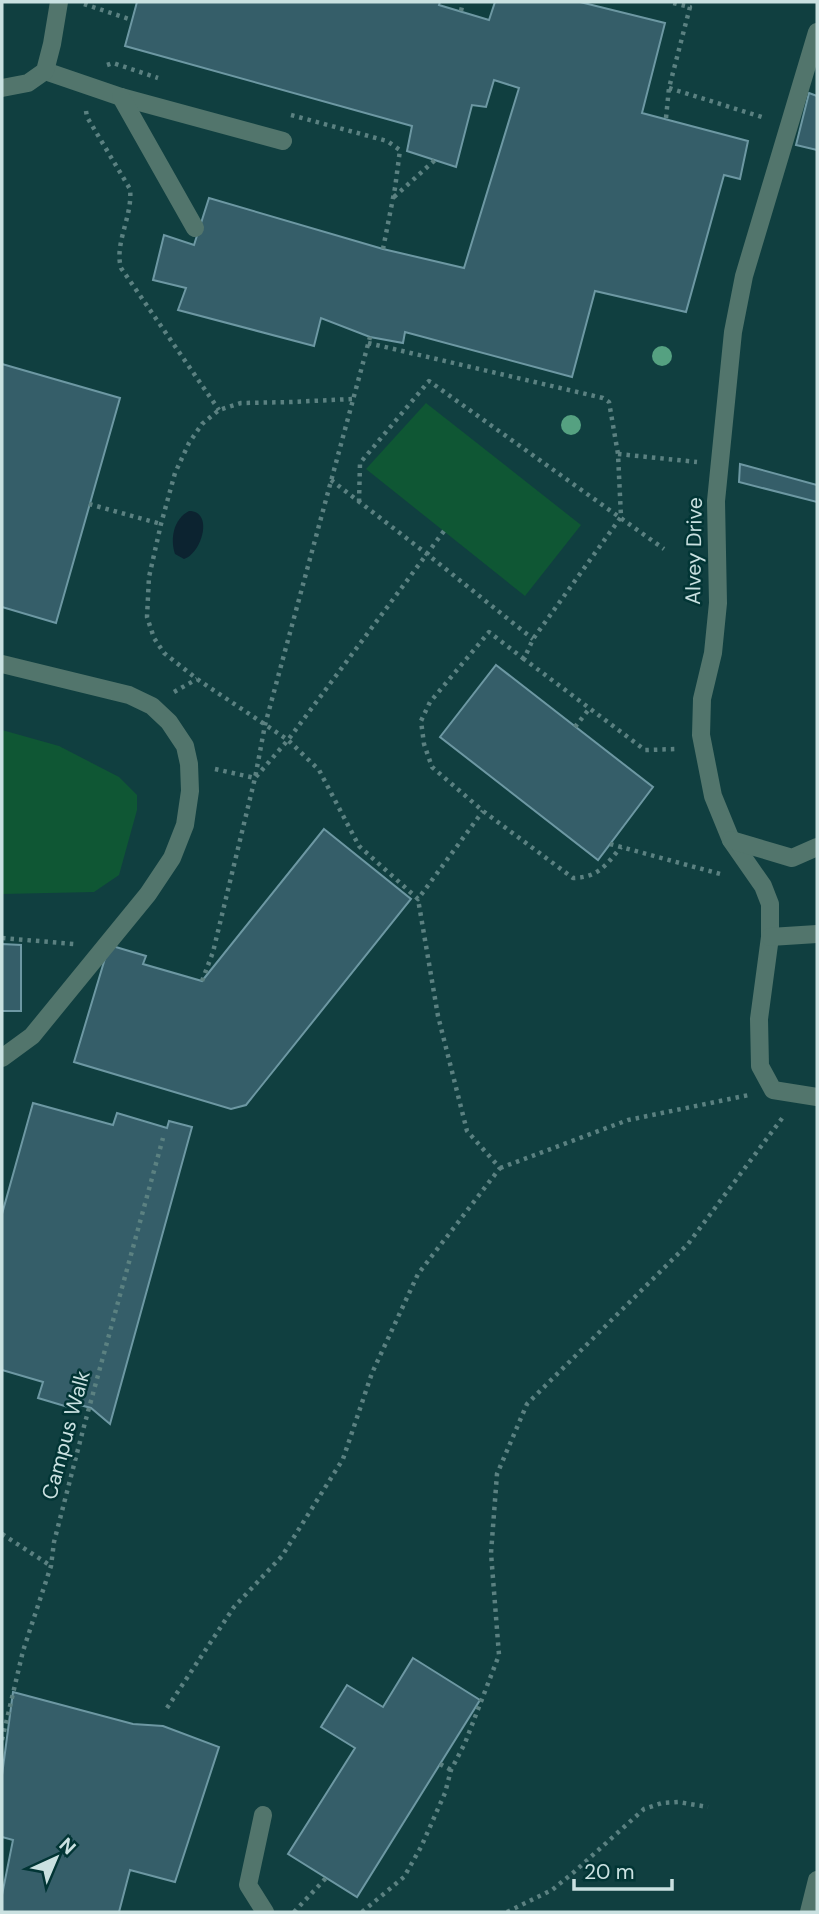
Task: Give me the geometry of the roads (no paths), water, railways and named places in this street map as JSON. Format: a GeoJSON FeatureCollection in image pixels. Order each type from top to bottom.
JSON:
{"type":"FeatureCollection","features":[{"type":"Feature","properties":{"kind":"street"},"geometry":{"type":"LineString","coordinates":[[2,88],[28,83],[45,71],[59,2]]}},
{"type":"Feature","properties":{"kind":"street","name":"Alvey Drive"},"geometry":{"type":"LineString","coordinates":[[817,32],[744,276],[733,332],[716,501],[718,603],[713,653],[702,699],[701,736],[713,796],[731,840],[763,886],[770,904],[770,937],[760,1019],[760,1066],[773,1090],[817,1097]]}},
{"type":"Feature","properties":{"kind":"street"},"geometry":{"type":"LineString","coordinates":[[45,71],[121,97],[283,141]]}},
{"type":"Feature","properties":{"kind":"street"},"geometry":{"type":"LineString","coordinates":[[121,97],[195,228]]}},
{"type":"Feature","properties":{"kind":"street"},"geometry":{"type":"LineString","coordinates":[[2,664],[129,695],[152,706],[169,722],[185,746],[190,791],[185,825],[172,858],[148,894],[32,1036],[2,1058]]}},
{"type":"Feature","properties":{"kind":"street"},"geometry":{"type":"LineString","coordinates":[[731,840],[792,858],[817,847]]}},
{"type":"Feature","properties":{"kind":"street"},"geometry":{"type":"LineString","coordinates":[[770,937],[817,934]]}},
{"type":"Feature","properties":{"kind":"street"},"geometry":{"type":"LineString","coordinates":[[263,1815],[248,1885],[265,1912]]}},
{"type":"Feature","properties":{"kind":"street"},"geometry":{"type":"LineString","coordinates":[[809,1912],[817,1880]]}},
{"type":"Feature","properties":{"kind":"water"},"geometry":{"type":"Polygon","coordinates":[[[189,511],[197,513],[201,518],[203,533],[196,549],[184,559],[175,554],[173,536],[179,519],[189,511]]]}}]}
